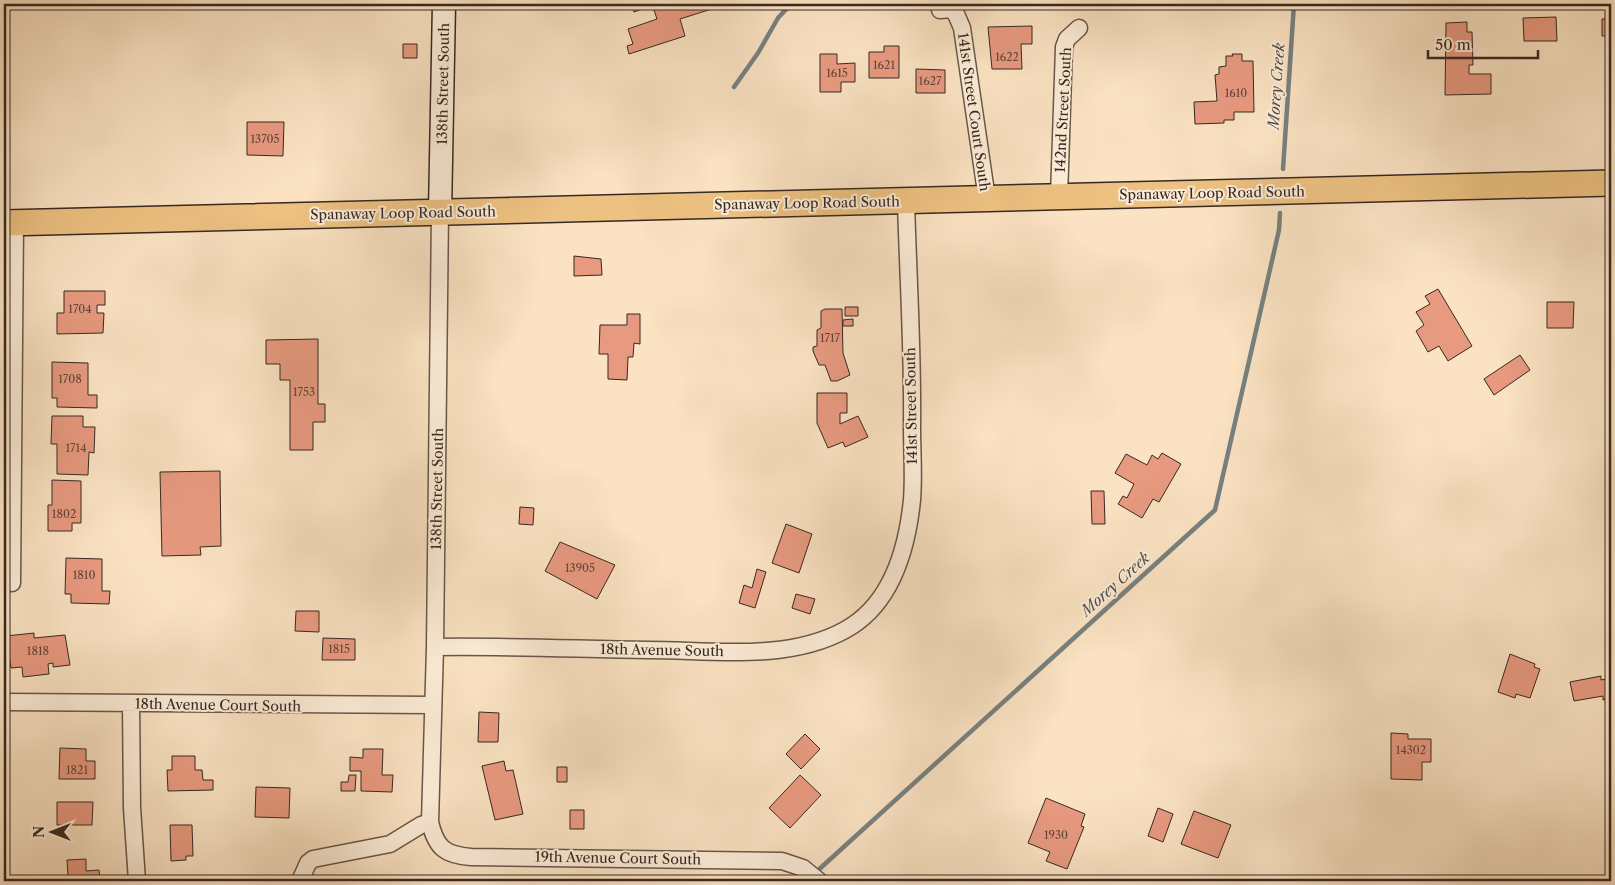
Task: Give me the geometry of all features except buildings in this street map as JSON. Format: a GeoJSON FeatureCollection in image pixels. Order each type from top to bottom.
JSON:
{"type":"FeatureCollection","features":[{"type":"Feature","properties":{"kind":"main road","name":"Spanaway Loop Road South"},"geometry":{"type":"LineString","coordinates":[[9,223],[1611,183]]}},
{"type":"Feature","properties":{"kind":"street","name":"138th Street South"},"geometry":{"type":"LineString","coordinates":[[430,822],[435,647],[444,4]]}},
{"type":"Feature","properties":{"kind":"street","name":"141st Street Court South"},"geometry":{"type":"LineString","coordinates":[[940,10],[951,9],[956,14],[962,28],[987,199]]}},
{"type":"Feature","properties":{"kind":"street","name":"142nd Street South"},"geometry":{"type":"LineString","coordinates":[[1059,197],[1064,47],[1067,39],[1079,28]]}},
{"type":"Feature","properties":{"kind":"street","name":"141st Street South"},"geometry":{"type":"LineString","coordinates":[[875,604],[896,568],[905,543],[912,498],[912,404],[906,201]]}},
{"type":"Feature","properties":{"kind":"street"},"geometry":{"type":"LineString","coordinates":[[9,223],[12,583]]}},
{"type":"Feature","properties":{"kind":"street","name":"18th Avenue South"},"geometry":{"type":"LineString","coordinates":[[435,647],[773,650],[831,637],[857,622],[875,604]]}},
{"type":"Feature","properties":{"kind":"street","name":"18th Avenue Court South"},"geometry":{"type":"LineString","coordinates":[[4,702],[432,705]]}},
{"type":"Feature","properties":{"kind":"street"},"geometry":{"type":"LineString","coordinates":[[131,704],[132,808],[137,881]]}},
{"type":"Feature","properties":{"kind":"street"},"geometry":{"type":"LineString","coordinates":[[300,881],[308,863],[313,859],[390,844],[421,825],[430,822]]}},
{"type":"Feature","properties":{"kind":"street","name":"19th Avenue Court South"},"geometry":{"type":"LineString","coordinates":[[430,822],[434,837],[439,846],[457,856],[776,860],[791,862],[803,868],[819,881]]}},
{"type":"Feature","properties":{"kind":"waterway"},"geometry":{"type":"LineString","coordinates":[[734,87],[758,53],[778,18],[791,4]]}},
{"type":"Feature","properties":{"kind":"waterway","name":"Morey Creek"},"geometry":{"type":"LineString","coordinates":[[1283,169],[1294,4]]}},
{"type":"Feature","properties":{"kind":"waterway","name":"Morey Creek"},"geometry":{"type":"LineString","coordinates":[[815,873],[1215,510],[1279,230],[1280,213]]}}]}
